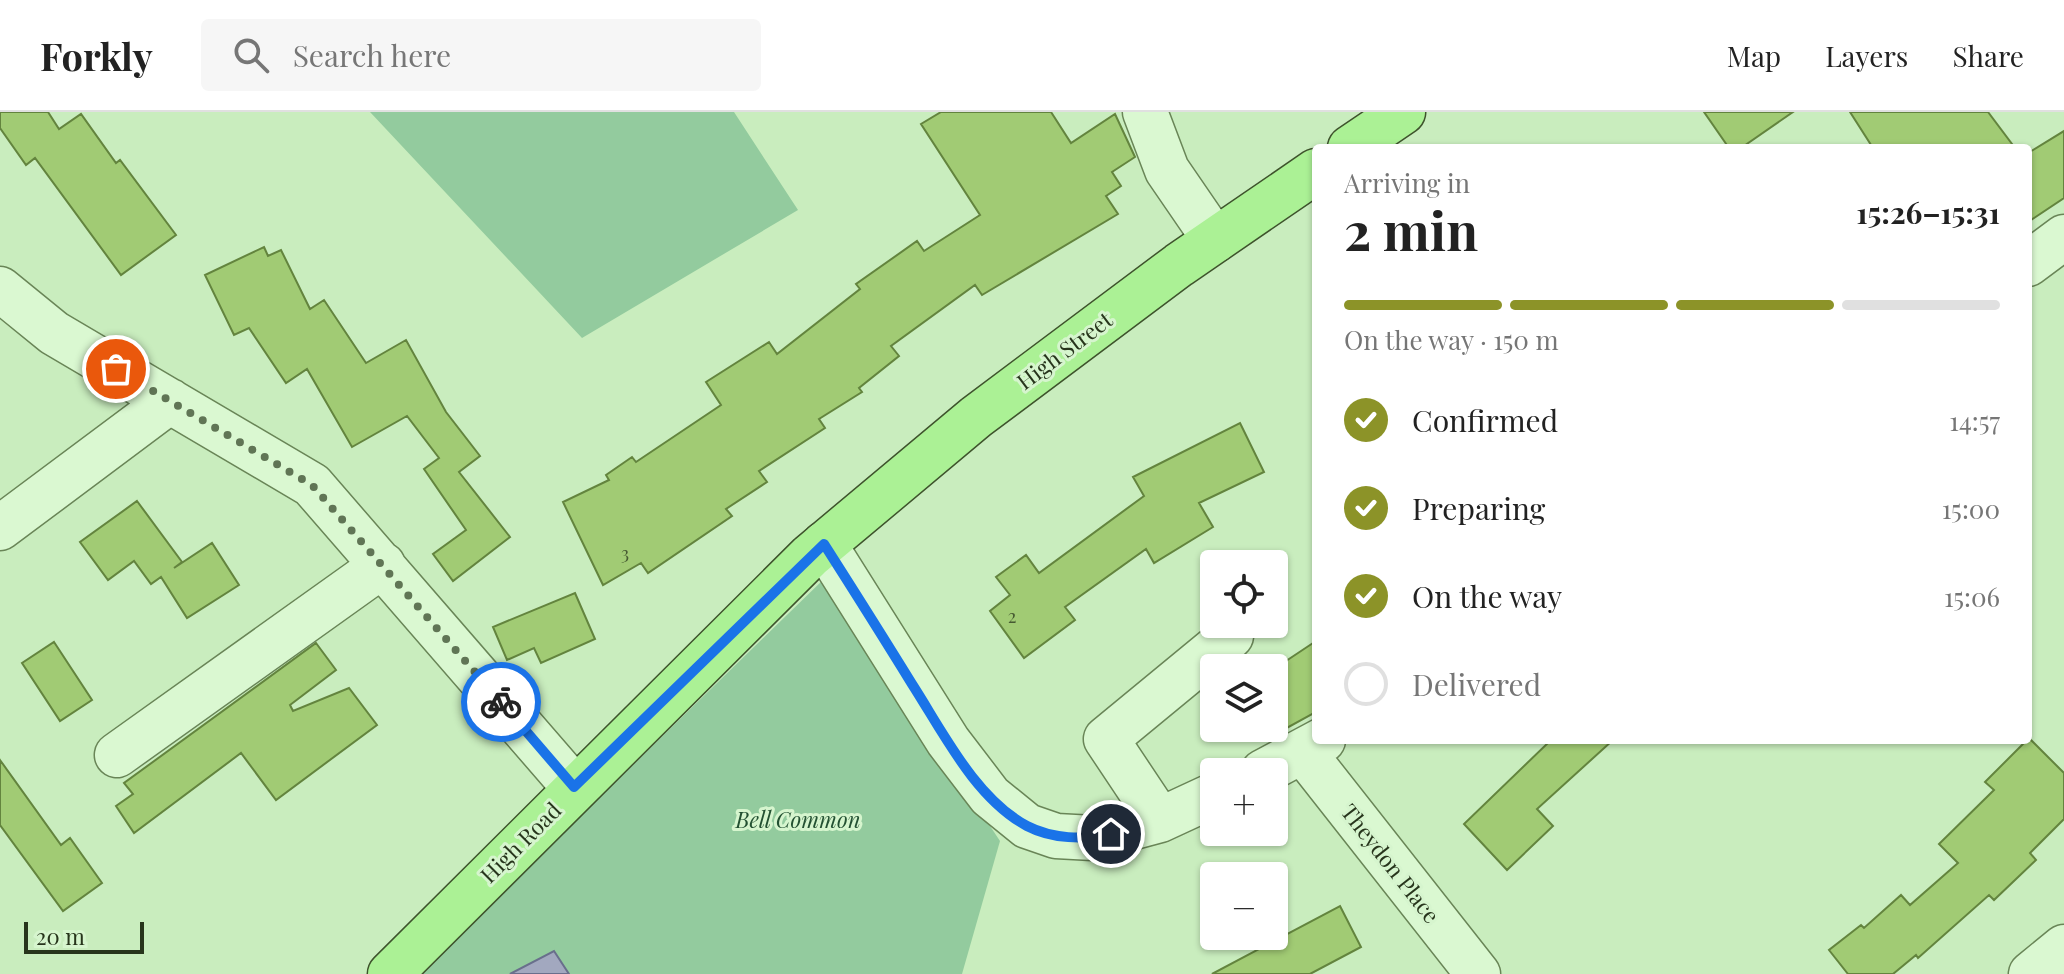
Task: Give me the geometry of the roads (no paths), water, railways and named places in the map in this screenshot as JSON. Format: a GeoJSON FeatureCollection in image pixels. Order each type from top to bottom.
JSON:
{"type":"FeatureCollection","features":[{"type":"Feature","properties":{"kind":"main road"},"geometry":{"type":"LineString","coordinates":[[1356,144],[1403,112]]}},
{"type":"Feature","properties":{"kind":"main road","name":"High Street"},"geometry":{"type":"LineString","coordinates":[[824,544],[976,417],[1215,240],[1312,174]]}},
{"type":"Feature","properties":{"kind":"main road","name":"High Road"},"geometry":{"type":"LineString","coordinates":[[390,974],[574,787],[824,544]]}},
{"type":"Feature","properties":{"kind":"street"},"geometry":{"type":"LineString","coordinates":[[1145,112],[1167,170],[1215,240]]}},
{"type":"Feature","properties":{"kind":"street"},"geometry":{"type":"LineString","coordinates":[[2032,261],[2064,237]]}},
{"type":"Feature","properties":{"kind":"street"},"geometry":{"type":"LineString","coordinates":[[0,289],[54,333],[312,485],[574,787]]}},
{"type":"Feature","properties":{"kind":"street"},"geometry":{"type":"LineString","coordinates":[[0,528],[170,401]]}},
{"type":"Feature","properties":{"kind":"street"},"geometry":{"type":"LineString","coordinates":[[824,544],[948,741],[990,796],[1027,826],[1056,836],[1093,838],[1160,820],[1200,801]]}},
{"type":"Feature","properties":{"kind":"street"},"geometry":{"type":"LineString","coordinates":[[117,755],[383,565]]}},
{"type":"Feature","properties":{"kind":"street"},"geometry":{"type":"LineString","coordinates":[[1160,820],[1106,739],[1229,638]]}},
{"type":"Feature","properties":{"kind":"street"},"geometry":{"type":"LineString","coordinates":[[1288,759],[1314,746]]}},
{"type":"Feature","properties":{"kind":"street","name":"Theydon Place"},"geometry":{"type":"LineString","coordinates":[[1314,746],[1478,974]]}},
{"type":"Feature","properties":{"kind":"street"},"geometry":{"type":"LineString","coordinates":[[2031,974],[2064,947]]}},
{"type":"Feature","properties":{"kind":"water"},"geometry":{"type":"Polygon","coordinates":[[[554,951],[569,974],[510,974],[554,951]]]}},
{"type":"Feature","properties":{"kind":"park label","name":"Bell Common"},"geometry":{"type":"Point","coordinates":[798,819]}}]}
